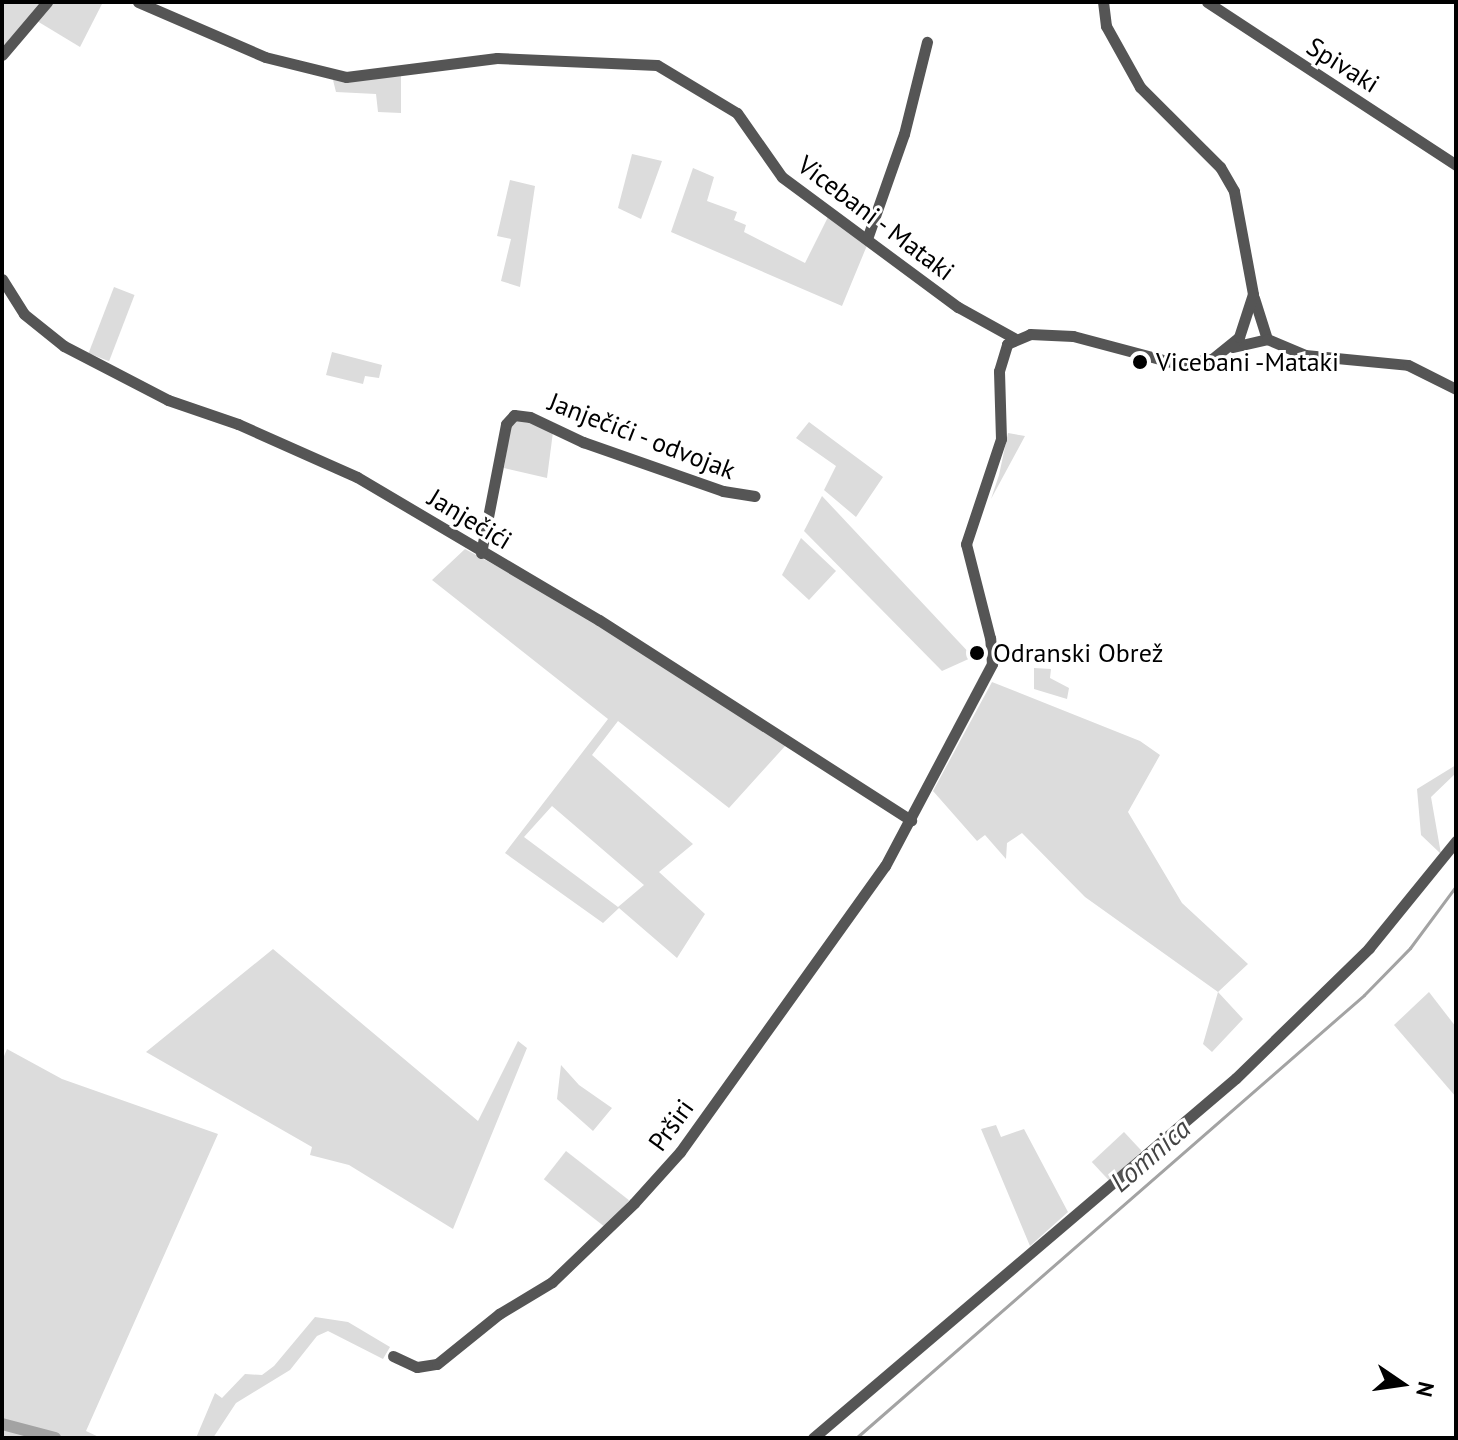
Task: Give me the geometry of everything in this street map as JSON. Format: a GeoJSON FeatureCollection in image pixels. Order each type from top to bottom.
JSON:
{"type":"FeatureCollection","features":[{"type":"Feature","properties":{"kind":"street"},"geometry":{"type":"LineString","coordinates":[[2,55],[47,2]]}},
{"type":"Feature","properties":{"kind":"street","name":"Vicebani - Mataki"},"geometry":{"type":"LineString","coordinates":[[138,2],[256,54],[346,77],[497,58],[657,65],[729,106],[776,171],[868,236],[958,307],[1014,338]]}},
{"type":"Feature","properties":{"kind":"street"},"geometry":{"type":"LineString","coordinates":[[1103,2],[1106,26],[1140,87],[1228,179],[1240,208],[1253,294],[1267,339]]}},
{"type":"Feature","properties":{"kind":"street","name":"Spivaki"},"geometry":{"type":"LineString","coordinates":[[1207,2],[1456,165]]}},
{"type":"Feature","properties":{"kind":"street"},"geometry":{"type":"LineString","coordinates":[[868,236],[904,134],[927,42]]}},
{"type":"Feature","properties":{"kind":"street","name":"Janječići"},"geometry":{"type":"LineString","coordinates":[[2,279],[24,314],[88,360],[168,400],[327,461],[481,553],[588,612],[911,820]]}},
{"type":"Feature","properties":{"kind":"street"},"geometry":{"type":"LineString","coordinates":[[1233,347],[1253,294]]}},
{"type":"Feature","properties":{"kind":"street"},"geometry":{"type":"LineString","coordinates":[[1014,338],[1073,336],[1178,364],[1212,359],[1233,347],[1267,339],[1305,355],[1408,365],[1456,389]]}},
{"type":"Feature","properties":{"kind":"street","name":"Prširi"},"geometry":{"type":"LineString","coordinates":[[393,1356],[417,1367],[437,1364],[499,1314],[552,1282],[647,1190],[862,899],[911,820],[992,664],[990,638],[966,544],[1001,439],[999,371],[1004,349],[1014,338]]}},
{"type":"Feature","properties":{"kind":"street","name":"Janječići - odvojak"},"geometry":{"type":"LineString","coordinates":[[481,553],[506,424],[514,415],[723,491],[755,496]]}},
{"type":"Feature","properties":{"kind":"street"},"geometry":{"type":"LineString","coordinates":[[813,1438],[1247,1068],[1369,948],[1456,841]]}},
{"type":"Feature","properties":{"kind":"shaded area"},"geometry":{"type":"Polygon","coordinates":[[[2,2],[43,2],[2,50],[2,2]]]}},
{"type":"Feature","properties":{"kind":"shaded area"},"geometry":{"type":"Polygon","coordinates":[[[53,2],[103,2],[80,47],[37,21],[53,2]]]}},
{"type":"Feature","properties":{"kind":"shaded area"},"geometry":{"type":"Polygon","coordinates":[[[401,76],[401,113],[378,112],[376,94],[336,92],[333,80],[401,76]]]}},
{"type":"Feature","properties":{"kind":"shaded area"},"geometry":{"type":"Polygon","coordinates":[[[632,154],[662,161],[641,219],[618,208],[632,154]]]}},
{"type":"Feature","properties":{"kind":"shaded area"},"geometry":{"type":"Polygon","coordinates":[[[693,168],[714,177],[707,201],[737,212],[734,220],[746,225],[744,232],[805,263],[829,215],[868,243],[842,306],[671,232],[693,168]]]}},
{"type":"Feature","properties":{"kind":"shaded area"},"geometry":{"type":"Polygon","coordinates":[[[510,180],[535,186],[520,287],[501,281],[511,239],[497,236],[510,180]]]}},
{"type":"Feature","properties":{"kind":"shaded area"},"geometry":{"type":"Polygon","coordinates":[[[114,287],[135,295],[109,361],[89,353],[114,287]]]}},
{"type":"Feature","properties":{"kind":"shaded area"},"geometry":{"type":"Polygon","coordinates":[[[332,352],[382,365],[379,378],[365,376],[363,384],[326,375],[332,352]]]}},
{"type":"Feature","properties":{"kind":"shaded area"},"geometry":{"type":"Polygon","coordinates":[[[518,418],[553,432],[547,478],[504,468],[511,424],[518,418]]]}},
{"type":"Feature","properties":{"kind":"shaded area"},"geometry":{"type":"Polygon","coordinates":[[[809,422],[883,477],[856,517],[824,490],[836,466],[796,438],[809,422]]]}},
{"type":"Feature","properties":{"kind":"shaded area"},"geometry":{"type":"Polygon","coordinates":[[[1008,433],[1025,436],[991,499],[999,475],[1008,433]]]}},
{"type":"Feature","properties":{"kind":"shaded area"},"geometry":{"type":"Polygon","coordinates":[[[822,496],[973,657],[942,671],[804,531],[822,496]]]}},
{"type":"Feature","properties":{"kind":"shaded area"},"geometry":{"type":"Polygon","coordinates":[[[801,538],[836,571],[809,600],[782,575],[801,538]]]}},
{"type":"Feature","properties":{"kind":"shaded area"},"geometry":{"type":"Polygon","coordinates":[[[465,549],[560,600],[786,745],[729,808],[618,721],[592,755],[693,844],[659,872],[705,914],[677,958],[619,908],[603,923],[505,853],[608,719],[432,580],[465,549]],[[552,806],[524,837],[618,907],[644,885],[552,806]]]}},
{"type":"Feature","properties":{"kind":"shaded area"},"geometry":{"type":"Polygon","coordinates":[[[1034,668],[1051,669],[1050,678],[1069,688],[1067,699],[1034,689],[1034,668]]]}},
{"type":"Feature","properties":{"kind":"shaded area"},"geometry":{"type":"Polygon","coordinates":[[[992,682],[1140,741],[1160,755],[1128,812],[1182,903],[1248,964],[1218,992],[1085,897],[1022,833],[1007,843],[1006,859],[985,835],[977,841],[933,791],[992,682]]]}},
{"type":"Feature","properties":{"kind":"shaded area"},"geometry":{"type":"Polygon","coordinates":[[[1456,765],[1456,773],[1431,797],[1441,854],[1421,835],[1417,789],[1456,765]]]}},
{"type":"Feature","properties":{"kind":"shaded area"},"geometry":{"type":"Polygon","coordinates":[[[273,949],[478,1121],[518,1041],[527,1048],[453,1229],[349,1165],[310,1155],[312,1147],[146,1052],[273,949]]]}},
{"type":"Feature","properties":{"kind":"shaded area"},"geometry":{"type":"Polygon","coordinates":[[[1218,992],[1243,1019],[1212,1052],[1203,1044],[1218,992]]]}},
{"type":"Feature","properties":{"kind":"shaded area"},"geometry":{"type":"Polygon","coordinates":[[[1429,992],[1456,1027],[1456,1097],[1394,1025],[1429,992]]]}},
{"type":"Feature","properties":{"kind":"shaded area"},"geometry":{"type":"Polygon","coordinates":[[[7,1049],[62,1079],[218,1134],[86,1431],[101,1438],[2,1438],[2,1061],[7,1049]]]}},
{"type":"Feature","properties":{"kind":"shaded area"},"geometry":{"type":"Polygon","coordinates":[[[561,1065],[579,1085],[612,1108],[593,1131],[557,1099],[561,1065]]]}},
{"type":"Feature","properties":{"kind":"shaded area"},"geometry":{"type":"Polygon","coordinates":[[[996,1125],[1001,1137],[1024,1129],[1068,1212],[1030,1246],[981,1129],[996,1125]]]}},
{"type":"Feature","properties":{"kind":"shaded area"},"geometry":{"type":"Polygon","coordinates":[[[1124,1132],[1142,1151],[1110,1181],[1092,1162],[1124,1132]]]}},
{"type":"Feature","properties":{"kind":"shaded area"},"geometry":{"type":"Polygon","coordinates":[[[566,1151],[629,1200],[607,1229],[544,1179],[566,1151]]]}},
{"type":"Feature","properties":{"kind":"shaded area"},"geometry":{"type":"Polygon","coordinates":[[[315,1317],[348,1322],[390,1347],[383,1359],[328,1331],[317,1336],[290,1370],[236,1403],[213,1438],[196,1438],[215,1393],[222,1398],[245,1374],[262,1375],[274,1366],[315,1317]]]}},
{"type":"Feature","properties":{"kind":"waterway","name":"Lomnica"},"geometry":{"type":"LineString","coordinates":[[856,1438],[1364,995],[1410,948],[1456,886]]}},
{"type":"Feature","properties":{"kind":"waterway"},"geometry":{"type":"LineString","coordinates":[[2,1424],[55,1438]]}},
{"type":"Feature","properties":{"kind":"place","name":"Vicebani -Mataki"},"geometry":{"type":"Point","coordinates":[1140,362]}},
{"type":"Feature","properties":{"kind":"place","name":"Odranski Obrež"},"geometry":{"type":"Point","coordinates":[977,653]}}]}
